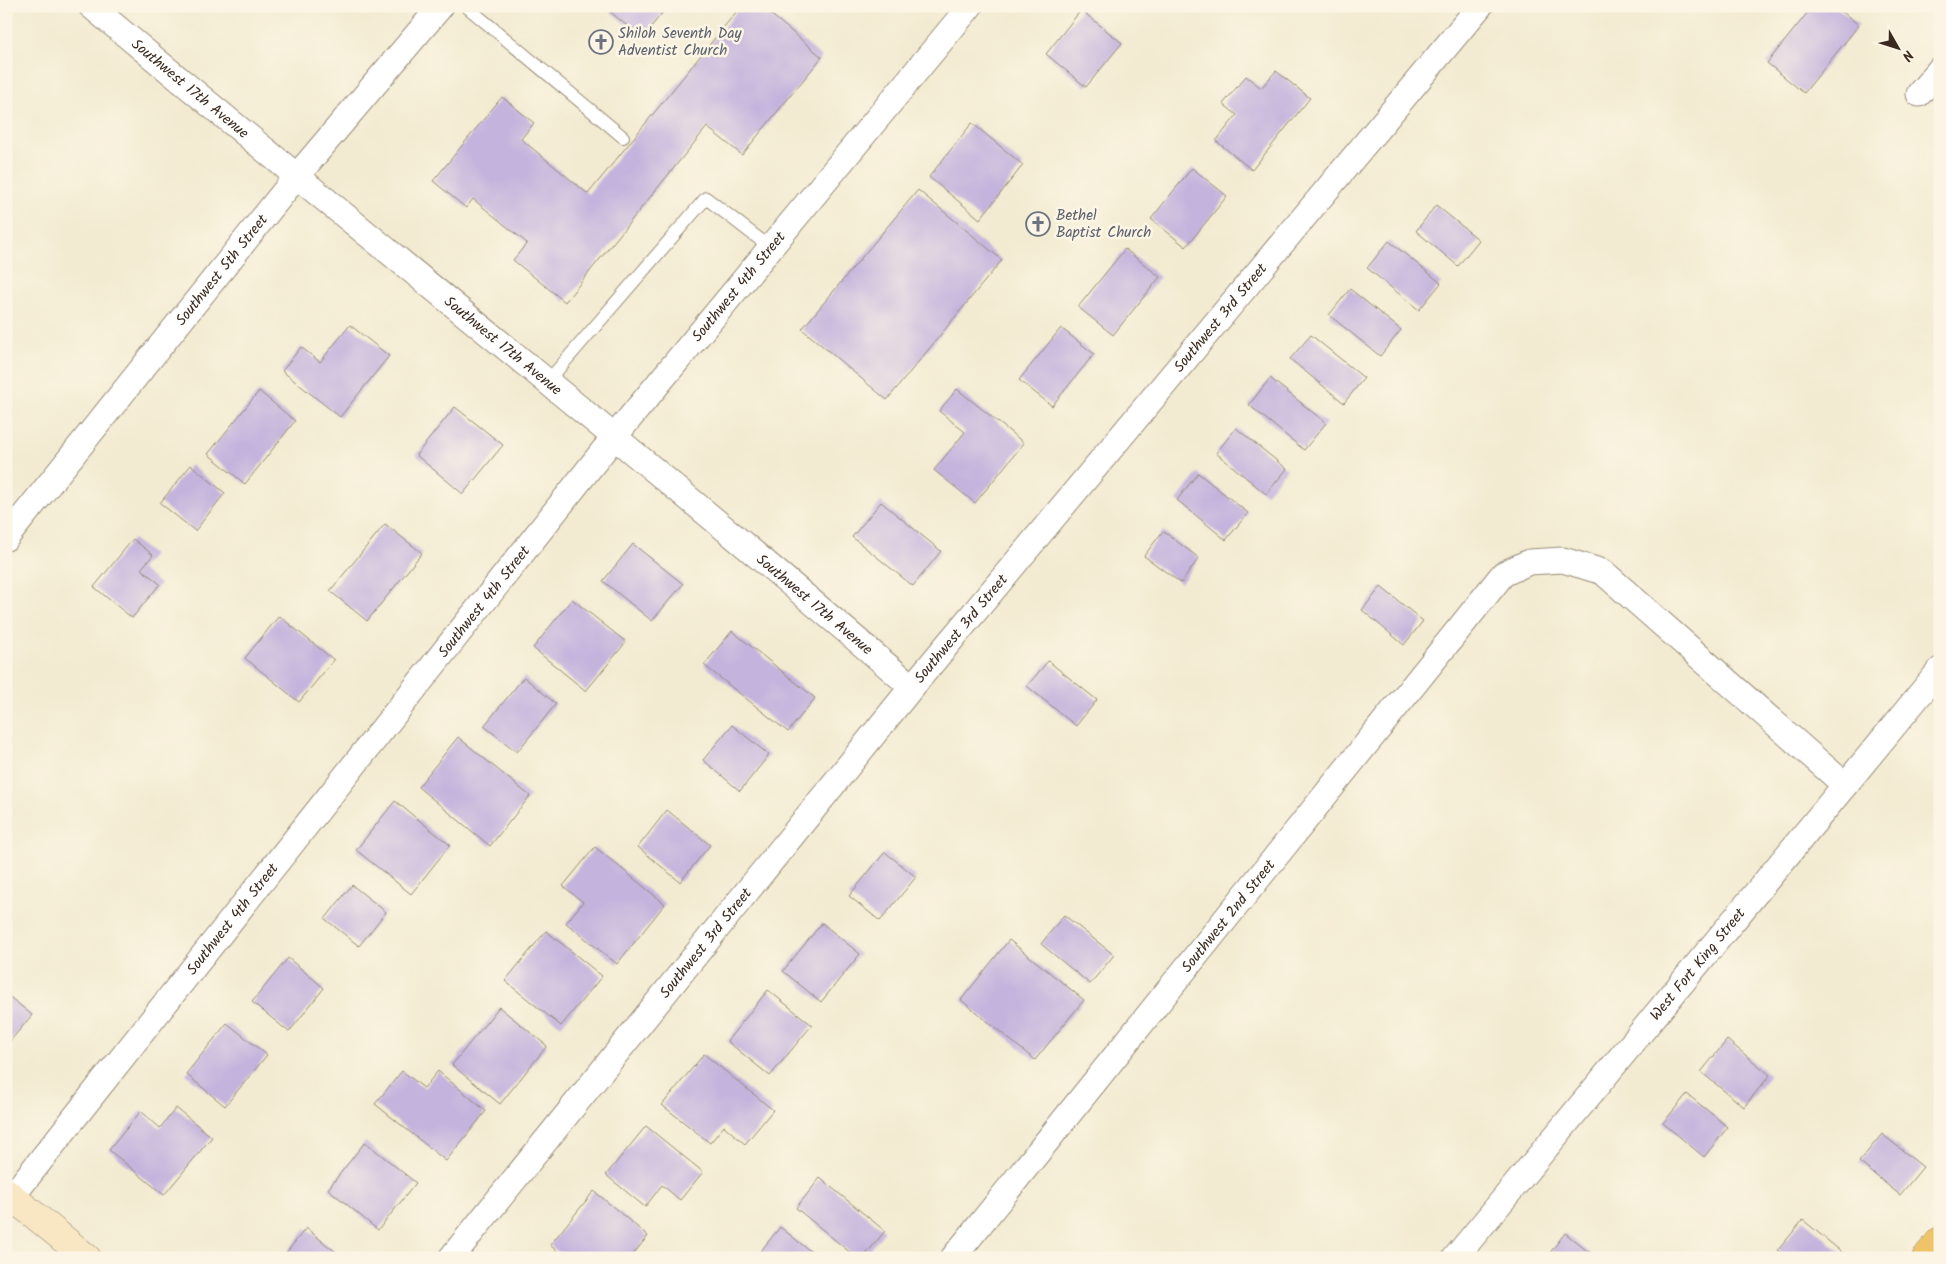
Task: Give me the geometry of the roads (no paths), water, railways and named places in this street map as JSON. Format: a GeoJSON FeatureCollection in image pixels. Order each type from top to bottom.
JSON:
{"type":"FeatureCollection","features":[{"type":"Feature","properties":{"kind":"main road"},"geometry":{"type":"LineString","coordinates":[[8,1198],[87,1258]]}},
{"type":"Feature","properties":{"kind":"main road"},"geometry":{"type":"LineString","coordinates":[[1926,1258],[1940,1241]]}},
{"type":"Feature","properties":{"kind":"street","name":"Southwest 17th Avenue"},"geometry":{"type":"LineString","coordinates":[[91,6],[296,177],[615,436],[912,687]]}},
{"type":"Feature","properties":{"kind":"street","name":"Southwest 5th Street"},"geometry":{"type":"LineString","coordinates":[[6,538],[296,177],[440,6]]}},
{"type":"Feature","properties":{"kind":"street","name":"Southwest 4th Street"},"geometry":{"type":"LineString","coordinates":[[8,1198],[615,436],[970,6]]}},
{"type":"Feature","properties":{"kind":"street","name":"Southwest 3rd Street"},"geometry":{"type":"LineString","coordinates":[[451,1258],[912,687],[1480,6]]}},
{"type":"Feature","properties":{"kind":"street"},"geometry":{"type":"LineString","coordinates":[[1919,94],[1940,69]]}},
{"type":"Feature","properties":{"kind":"street","name":"Southwest 2nd Street"},"geometry":{"type":"LineString","coordinates":[[953,1258],[1503,574],[1529,562],[1563,560],[1603,572],[1845,785]]}},
{"type":"Feature","properties":{"kind":"street","name":"West Fort King Street"},"geometry":{"type":"LineString","coordinates":[[1455,1258],[1940,670]]}},
{"type":"Feature","properties":{"kind":"lane"},"geometry":{"type":"LineString","coordinates":[[466,6],[624,137]]}},
{"type":"Feature","properties":{"kind":"lane"},"geometry":{"type":"LineString","coordinates":[[548,381],[706,198],[771,248]]}},
{"type":"Feature","properties":{"kind":"place","name":"Shiloh Seventh Day Adventist Church"},"geometry":{"type":"Point","coordinates":[601,42]}},
{"type":"Feature","properties":{"kind":"place","name":"Bethel Baptist Church"},"geometry":{"type":"Point","coordinates":[1038,224]}}]}
